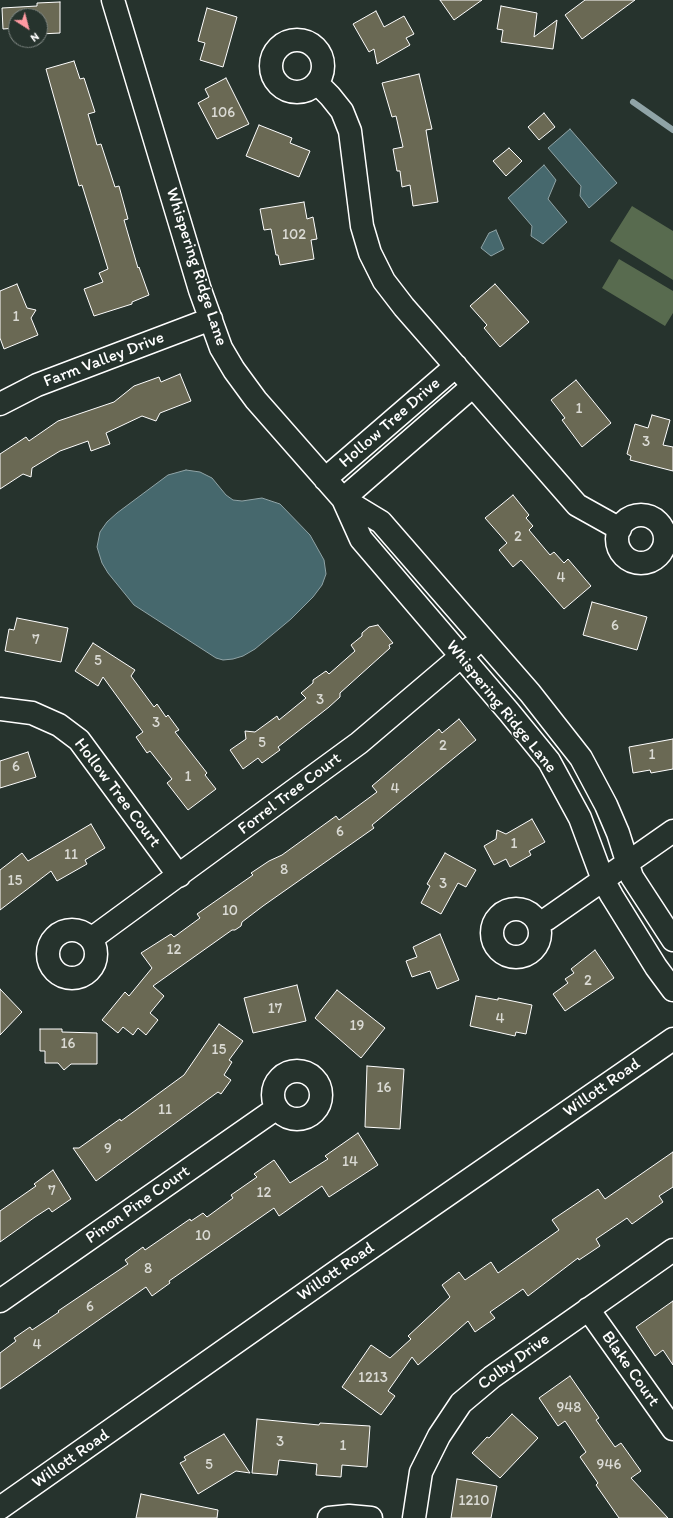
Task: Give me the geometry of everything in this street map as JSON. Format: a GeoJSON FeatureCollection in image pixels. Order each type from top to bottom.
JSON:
{"type":"FeatureCollection","features":[{"type":"Feature","properties":{"kind":"street","name":"Whispering Ridge Lane"},"geometry":{"type":"LineString","coordinates":[[113,0],[200,290],[222,348],[256,400],[325,479],[343,499],[381,522],[481,639],[530,693],[581,758],[606,805],[618,833],[626,864],[639,889],[673,940]]}},
{"type":"Feature","properties":{"kind":"street"},"geometry":{"type":"LineString","coordinates":[[317,83],[342,111],[350,131],[362,226],[370,253],[384,281],[404,307],[577,505],[620,528]]}},
{"type":"Feature","properties":{"kind":"street","name":"Farm Valley Drive"},"geometry":{"type":"LineString","coordinates":[[0,404],[44,382],[211,319]]}},
{"type":"Feature","properties":{"kind":"street","name":"Hollow Tree Drive"},"geometry":{"type":"LineString","coordinates":[[325,479],[456,366]]}},
{"type":"Feature","properties":{"kind":"street","name":"Hollow Tree Drive"},"geometry":{"type":"LineString","coordinates":[[343,499],[473,386]]}},
{"type":"Feature","properties":{"kind":"street","name":"Whispering Ridge Lane"},"geometry":{"type":"LineString","coordinates":[[343,499],[361,539],[509,712],[549,762],[580,818],[603,880],[625,919],[673,990]]}},
{"type":"Feature","properties":{"kind":"street","name":"Forrel Tree Court"},"geometry":{"type":"LineString","coordinates":[[91,939],[359,743],[481,639]]}},
{"type":"Feature","properties":{"kind":"street","name":"Hollow Tree Court"},"geometry":{"type":"LineString","coordinates":[[0,708],[32,713],[60,725],[79,740],[179,876]]}},
{"type":"Feature","properties":{"kind":"street"},"geometry":{"type":"LineString","coordinates":[[538,923],[547,920],[673,831]]}},
{"type":"Feature","properties":{"kind":"street","name":"Willott Road"},"geometry":{"type":"LineString","coordinates":[[0,1508],[343,1267],[673,1039]]}},
{"type":"Feature","properties":{"kind":"street","name":"Pinon Pine Court"},"geometry":{"type":"LineString","coordinates":[[0,1301],[277,1108]]}},
{"type":"Feature","properties":{"kind":"street","name":"Colby Drive"},"geometry":{"type":"LineString","coordinates":[[414,1518],[421,1472],[438,1436],[461,1403],[492,1377],[673,1250]]}},
{"type":"Feature","properties":{"kind":"street","name":"Blake Court"},"geometry":{"type":"LineString","coordinates":[[588,1309],[673,1429]]}},
{"type":"Feature","properties":{"kind":"street"},"geometry":{"type":"LineString","coordinates":[[329,1518],[348,1516],[371,1518]]}},
{"type":"Feature","properties":{"kind":"green space"},"geometry":{"type":"Polygon","coordinates":[[[632,206],[673,231],[673,280],[610,241],[632,206]]]}},
{"type":"Feature","properties":{"kind":"green space"},"geometry":{"type":"Polygon","coordinates":[[[619,259],[673,291],[673,313],[665,326],[602,288],[619,259]]]}},
{"type":"Feature","properties":{"kind":"water"},"geometry":{"type":"Polygon","coordinates":[[[570,129],[617,183],[589,208],[580,196],[581,186],[548,148],[570,129]]]}},
{"type":"Feature","properties":{"kind":"water"},"geometry":{"type":"Polygon","coordinates":[[[544,165],[556,180],[548,199],[567,222],[543,244],[531,236],[532,226],[508,198],[544,165]]]}},
{"type":"Feature","properties":{"kind":"water"},"geometry":{"type":"Polygon","coordinates":[[[496,230],[504,249],[491,256],[481,248],[489,233],[496,230]]]}},
{"type":"Feature","properties":{"kind":"water"},"geometry":{"type":"Polygon","coordinates":[[[186,470],[200,472],[212,478],[226,495],[233,500],[242,501],[262,498],[280,504],[310,535],[324,560],[326,574],[322,585],[313,597],[291,619],[255,649],[243,656],[233,659],[223,660],[216,658],[134,605],[108,573],[102,563],[97,547],[100,532],[107,522],[117,513],[168,475],[186,470]]]}},
{"type":"Feature","properties":{"kind":"building"},"geometry":{"type":"Polygon","coordinates":[[[440,0],[482,0],[454,20],[440,0]]]}},
{"type":"Feature","properties":{"kind":"building"},"geometry":{"type":"Polygon","coordinates":[[[585,0],[635,0],[582,39],[565,15],[585,0]]]}},
{"type":"Feature","properties":{"kind":"building"},"geometry":{"type":"Polygon","coordinates":[[[60,2],[60,33],[48,34],[48,8],[8,8],[8,29],[3,29],[2,8],[37,6],[37,3],[60,2]]]}},
{"type":"Feature","properties":{"kind":"building"},"geometry":{"type":"Polygon","coordinates":[[[501,6],[537,13],[534,37],[557,20],[553,49],[501,42],[503,30],[497,29],[501,6]]]}},
{"type":"Feature","properties":{"kind":"building"},"geometry":{"type":"Polygon","coordinates":[[[207,8],[237,17],[223,67],[200,60],[205,43],[198,41],[207,8]]]}},
{"type":"Feature","properties":{"kind":"building"},"geometry":{"type":"Polygon","coordinates":[[[376,11],[384,27],[404,16],[414,34],[406,38],[410,45],[377,64],[374,49],[369,52],[353,24],[376,11]]]}},
{"type":"Feature","properties":{"kind":"building"},"geometry":{"type":"Polygon","coordinates":[[[74,61],[80,79],[84,78],[95,112],[88,114],[97,145],[101,144],[115,187],[119,186],[128,219],[124,220],[138,268],[139,267],[149,295],[132,302],[132,304],[94,316],[84,289],[103,282],[99,273],[108,269],[82,185],[79,186],[46,69],[74,61]]]}},
{"type":"Feature","properties":{"kind":"building"},"geometry":{"type":"Polygon","coordinates":[[[419,74],[432,129],[426,130],[438,202],[413,206],[410,185],[402,187],[400,171],[397,171],[393,149],[403,147],[396,116],[392,117],[382,83],[419,74]]]}},
{"type":"Feature","properties":{"kind":"building"},"geometry":{"type":"Polygon","coordinates":[[[226,78],[249,124],[217,139],[198,103],[209,97],[205,89],[226,78]]]}},
{"type":"Feature","properties":{"kind":"building"},"geometry":{"type":"Polygon","coordinates":[[[544,113],[555,127],[539,140],[528,127],[544,113]]]}},
{"type":"Feature","properties":{"kind":"building"},"geometry":{"type":"Polygon","coordinates":[[[259,125],[292,138],[290,143],[310,151],[299,177],[246,156],[259,125]]]}},
{"type":"Feature","properties":{"kind":"building"},"geometry":{"type":"Polygon","coordinates":[[[509,148],[522,161],[506,176],[493,161],[509,148]]]}},
{"type":"Feature","properties":{"kind":"building"},"geometry":{"type":"Polygon","coordinates":[[[304,202],[307,219],[313,217],[317,239],[311,240],[314,259],[280,265],[278,255],[276,255],[271,229],[264,230],[260,209],[304,202]]]}},
{"type":"Feature","properties":{"kind":"building"},"geometry":{"type":"Polygon","coordinates":[[[17,284],[27,308],[36,310],[31,318],[38,335],[4,349],[0,338],[0,291],[17,284]]]}},
{"type":"Feature","properties":{"kind":"building"},"geometry":{"type":"Polygon","coordinates":[[[495,284],[529,322],[500,347],[484,328],[487,325],[470,306],[495,284]]]}},
{"type":"Feature","properties":{"kind":"building"},"geometry":{"type":"Polygon","coordinates":[[[180,374],[191,401],[160,413],[156,421],[142,416],[106,433],[110,444],[91,451],[88,441],[60,451],[32,468],[31,477],[23,474],[0,489],[0,454],[26,437],[29,441],[58,421],[114,402],[134,386],[159,377],[161,382],[180,374]]]}},
{"type":"Feature","properties":{"kind":"building"},"geometry":{"type":"Polygon","coordinates":[[[576,380],[611,423],[582,447],[562,420],[565,418],[551,400],[576,380]]]}},
{"type":"Feature","properties":{"kind":"building"},"geometry":{"type":"Polygon","coordinates":[[[652,415],[670,420],[663,445],[673,447],[673,471],[630,460],[631,456],[627,454],[635,424],[648,428],[652,415]]]}},
{"type":"Feature","properties":{"kind":"building"},"geometry":{"type":"Polygon","coordinates":[[[513,495],[529,515],[526,518],[533,526],[529,530],[550,555],[554,552],[564,563],[568,559],[591,586],[564,609],[521,560],[513,567],[499,550],[507,543],[485,518],[513,495]]]}},
{"type":"Feature","properties":{"kind":"building"},"geometry":{"type":"Polygon","coordinates":[[[592,602],[647,617],[637,650],[583,635],[592,602]]]}},
{"type":"Feature","properties":{"kind":"building"},"geometry":{"type":"Polygon","coordinates":[[[17,618],[68,628],[61,662],[5,651],[9,629],[14,630],[17,618]]]}},
{"type":"Feature","properties":{"kind":"building"},"geometry":{"type":"Polygon","coordinates":[[[378,625],[393,643],[389,645],[390,648],[340,693],[340,697],[329,707],[278,747],[280,750],[262,763],[258,758],[243,769],[230,750],[246,739],[245,731],[255,732],[277,716],[279,720],[306,698],[301,693],[313,683],[313,680],[326,671],[329,674],[355,651],[351,645],[362,636],[362,633],[369,627],[378,625]]]}},
{"type":"Feature","properties":{"kind":"building"},"geometry":{"type":"Polygon","coordinates":[[[93,643],[135,670],[131,676],[154,707],[157,704],[166,717],[168,715],[179,730],[175,732],[207,773],[205,775],[216,789],[188,810],[167,783],[172,779],[150,751],[147,753],[136,737],[143,732],[103,677],[98,686],[75,671],[93,643]]]}},
{"type":"Feature","properties":{"kind":"building"},"geometry":{"type":"Polygon","coordinates":[[[459,719],[476,740],[372,825],[374,828],[263,906],[242,922],[241,926],[235,930],[232,930],[153,986],[164,996],[150,1013],[158,1020],[146,1035],[138,1028],[133,1035],[123,1027],[118,1033],[102,1020],[125,992],[129,996],[152,968],[141,953],[171,934],[174,937],[200,918],[197,914],[253,875],[251,873],[269,861],[282,855],[336,816],[339,820],[377,792],[372,786],[439,729],[442,733],[459,719]]]}},
{"type":"Feature","properties":{"kind":"building"},"geometry":{"type":"Polygon","coordinates":[[[673,739],[673,769],[651,773],[650,770],[633,773],[629,747],[673,739]]]}},
{"type":"Feature","properties":{"kind":"building"},"geometry":{"type":"Polygon","coordinates":[[[28,752],[36,777],[0,788],[0,761],[28,752]]]}},
{"type":"Feature","properties":{"kind":"building"},"geometry":{"type":"Polygon","coordinates":[[[532,819],[545,842],[529,851],[531,855],[510,867],[506,859],[494,865],[484,846],[496,839],[497,830],[506,834],[532,819]]]}},
{"type":"Feature","properties":{"kind":"building"},"geometry":{"type":"Polygon","coordinates":[[[91,824],[105,848],[85,860],[87,864],[57,881],[51,871],[0,910],[0,870],[22,853],[28,861],[91,824]]]}},
{"type":"Feature","properties":{"kind":"building"},"geometry":{"type":"Polygon","coordinates":[[[445,853],[476,870],[466,887],[458,883],[441,914],[421,903],[430,886],[427,884],[445,853]]]}},
{"type":"Feature","properties":{"kind":"building"},"geometry":{"type":"Polygon","coordinates":[[[440,934],[459,980],[437,989],[430,971],[412,977],[406,961],[417,957],[413,947],[440,934]]]}},
{"type":"Feature","properties":{"kind":"building"},"geometry":{"type":"Polygon","coordinates":[[[595,950],[614,978],[565,1011],[553,994],[568,983],[565,979],[574,973],[571,969],[595,950]]]}},
{"type":"Feature","properties":{"kind":"building"},"geometry":{"type":"Polygon","coordinates":[[[297,985],[306,1021],[253,1033],[244,998],[297,985]]]}},
{"type":"Feature","properties":{"kind":"building"},"geometry":{"type":"Polygon","coordinates":[[[0,989],[22,1012],[0,1035],[0,989]]]}},
{"type":"Feature","properties":{"kind":"building"},"geometry":{"type":"Polygon","coordinates":[[[337,990],[385,1028],[361,1058],[315,1018],[337,990]]]}},
{"type":"Feature","properties":{"kind":"building"},"geometry":{"type":"Polygon","coordinates":[[[476,996],[498,1000],[498,998],[532,1005],[526,1034],[516,1032],[515,1036],[470,1026],[476,996]]]}},
{"type":"Feature","properties":{"kind":"building"},"geometry":{"type":"Polygon","coordinates":[[[219,1024],[243,1041],[229,1060],[232,1062],[224,1075],[231,1080],[221,1094],[218,1092],[96,1181],[73,1148],[79,1148],[120,1119],[121,1121],[184,1075],[219,1024]]]}},
{"type":"Feature","properties":{"kind":"building"},"geometry":{"type":"Polygon","coordinates":[[[40,1029],[62,1029],[62,1032],[97,1033],[97,1064],[71,1064],[64,1070],[58,1063],[45,1063],[45,1051],[40,1051],[40,1029]]]}},
{"type":"Feature","properties":{"kind":"building"},"geometry":{"type":"Polygon","coordinates":[[[367,1066],[404,1069],[400,1129],[365,1127],[367,1066]]]}},
{"type":"Feature","properties":{"kind":"building"},"geometry":{"type":"Polygon","coordinates":[[[358,1133],[378,1165],[329,1197],[322,1186],[279,1216],[274,1208],[169,1281],[170,1283],[152,1296],[146,1287],[0,1389],[0,1353],[16,1341],[14,1338],[30,1327],[32,1330],[128,1264],[125,1260],[143,1247],[145,1250],[190,1219],[191,1221],[203,1213],[207,1217],[233,1198],[231,1195],[257,1177],[254,1174],[274,1160],[290,1183],[328,1159],[325,1156],[358,1133]]]}},
{"type":"Feature","properties":{"kind":"building"},"geometry":{"type":"Polygon","coordinates":[[[673,1152],[673,1187],[659,1196],[663,1202],[632,1224],[627,1218],[596,1239],[600,1246],[579,1260],[578,1258],[528,1296],[523,1289],[490,1312],[495,1318],[475,1332],[468,1321],[418,1365],[412,1357],[388,1391],[395,1396],[381,1415],[342,1387],[371,1345],[390,1358],[411,1339],[408,1336],[450,1297],[442,1285],[459,1272],[465,1280],[491,1262],[498,1273],[559,1230],[552,1220],[598,1189],[605,1199],[673,1152]]]}},
{"type":"Feature","properties":{"kind":"building"},"geometry":{"type":"Polygon","coordinates":[[[53,1170],[71,1199],[52,1212],[49,1208],[0,1242],[0,1211],[36,1186],[34,1184],[53,1170]]]}},
{"type":"Feature","properties":{"kind":"building"},"geometry":{"type":"Polygon","coordinates":[[[673,1301],[673,1365],[663,1350],[655,1356],[636,1327],[673,1301]]]}},
{"type":"Feature","properties":{"kind":"building"},"geometry":{"type":"Polygon","coordinates":[[[570,1376],[599,1418],[596,1420],[615,1447],[621,1443],[641,1471],[631,1478],[668,1518],[619,1518],[596,1485],[598,1483],[580,1457],[586,1452],[565,1421],[558,1426],[539,1398],[570,1376]]]}},
{"type":"Feature","properties":{"kind":"building"},"geometry":{"type":"Polygon","coordinates":[[[512,1414],[538,1438],[500,1478],[472,1453],[512,1414]]]}},
{"type":"Feature","properties":{"kind":"building"},"geometry":{"type":"Polygon","coordinates":[[[257,1419],[319,1425],[320,1423],[370,1426],[367,1467],[342,1465],[341,1477],[316,1475],[317,1464],[279,1460],[277,1475],[252,1473],[257,1419]]]}},
{"type":"Feature","properties":{"kind":"building"},"geometry":{"type":"Polygon","coordinates":[[[224,1434],[250,1473],[236,1471],[198,1494],[180,1463],[186,1460],[184,1457],[224,1434]]]}},
{"type":"Feature","properties":{"kind":"building"},"geometry":{"type":"Polygon","coordinates":[[[457,1479],[497,1486],[491,1518],[451,1518],[457,1479]]]}},
{"type":"Feature","properties":{"kind":"building"},"geometry":{"type":"Polygon","coordinates":[[[141,1494],[218,1510],[217,1518],[136,1518],[141,1494]]]}},
{"type":"Feature","properties":{"kind":"waterway"},"geometry":{"type":"LineString","coordinates":[[633,102],[673,130]]}}]}
